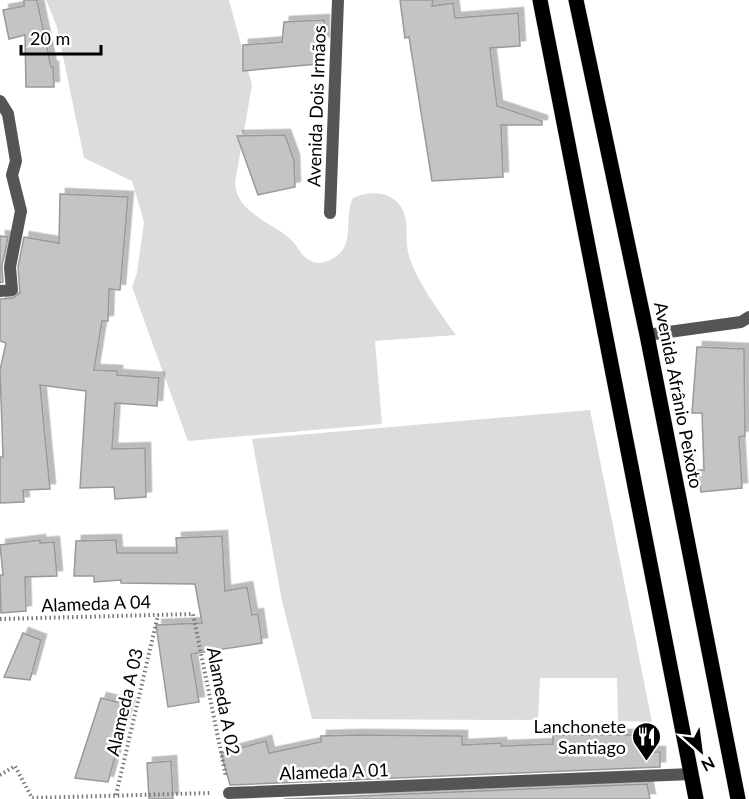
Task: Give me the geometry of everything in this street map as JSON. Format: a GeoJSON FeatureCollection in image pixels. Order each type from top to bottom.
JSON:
{"type":"FeatureCollection","features":[{"type":"Feature","properties":{"kind":"main road"},"geometry":{"type":"LineString","coordinates":[[540,0],[696,799]]}},
{"type":"Feature","properties":{"kind":"main road","name":"Avenida Afrânio Peixoto"},"geometry":{"type":"LineString","coordinates":[[576,0],[647,335],[738,799]]}},
{"type":"Feature","properties":{"kind":"street","name":"Avenida Dois Irmãos"},"geometry":{"type":"LineString","coordinates":[[330,213],[338,0]]}},
{"type":"Feature","properties":{"kind":"street"},"geometry":{"type":"LineString","coordinates":[[0,101],[8,114],[16,161],[12,175],[21,211],[10,267],[12,290],[0,291]]}},
{"type":"Feature","properties":{"kind":"street"},"geometry":{"type":"LineString","coordinates":[[647,335],[741,322],[749,317]]}},
{"type":"Feature","properties":{"kind":"street","name":"Alameda A 01"},"geometry":{"type":"LineString","coordinates":[[229,793],[692,774]]}},
{"type":"Feature","properties":{"kind":"path","name":"Alameda A 03"},"geometry":{"type":"LineString","coordinates":[[116,795],[158,614]]}},
{"type":"Feature","properties":{"kind":"path","name":"Alameda A 04"},"geometry":{"type":"LineString","coordinates":[[0,619],[194,614]]}},
{"type":"Feature","properties":{"kind":"path","name":"Alameda A 02"},"geometry":{"type":"LineString","coordinates":[[194,614],[229,793]]}},
{"type":"Feature","properties":{"kind":"path"},"geometry":{"type":"LineString","coordinates":[[0,775],[15,766],[32,798],[229,793]]}},
{"type":"Feature","properties":{"kind":"shaded area"},"geometry":{"type":"Polygon","coordinates":[[[46,0],[229,0],[252,85],[235,183],[241,201],[259,218],[288,237],[303,255],[317,263],[327,261],[344,249],[353,198],[369,193],[387,195],[401,207],[407,228],[409,257],[427,292],[456,335],[375,341],[382,424],[188,441],[132,287],[137,273],[144,222],[132,181],[84,158],[57,27],[46,0]]]}},
{"type":"Feature","properties":{"kind":"shaded area"},"geometry":{"type":"Polygon","coordinates":[[[590,410],[652,722],[618,721],[617,678],[540,678],[538,720],[312,719],[282,601],[252,439],[590,410]]]}},
{"type":"Feature","properties":{"kind":"building"},"geometry":{"type":"Polygon","coordinates":[[[24,0],[37,0],[51,67],[53,67],[54,87],[26,87],[25,35],[9,39],[3,10],[24,6],[24,0]]]}},
{"type":"Feature","properties":{"kind":"building"},"geometry":{"type":"Polygon","coordinates":[[[400,0],[433,0],[432,6],[453,3],[455,18],[518,13],[520,46],[490,48],[497,106],[542,121],[542,125],[501,125],[503,177],[432,181],[409,37],[405,38],[400,0]]]}},
{"type":"Feature","properties":{"kind":"building"},"geometry":{"type":"Polygon","coordinates":[[[324,20],[324,42],[315,42],[317,64],[243,71],[243,45],[282,42],[284,22],[324,20]]]}},
{"type":"Feature","properties":{"kind":"building"},"geometry":{"type":"Polygon","coordinates":[[[285,135],[294,160],[295,187],[258,195],[237,136],[285,135]]]}},
{"type":"Feature","properties":{"kind":"building"},"geometry":{"type":"Polygon","coordinates":[[[60,194],[128,197],[120,290],[109,289],[108,321],[102,321],[94,370],[117,371],[117,375],[159,378],[157,406],[115,403],[112,449],[145,448],[146,497],[115,499],[114,487],[80,488],[86,391],[40,385],[50,489],[23,490],[24,502],[0,503],[0,457],[3,457],[0,370],[6,343],[0,341],[0,299],[13,298],[20,293],[18,267],[24,237],[59,243],[60,194]]]}},
{"type":"Feature","properties":{"kind":"building"},"geometry":{"type":"Polygon","coordinates":[[[0,236],[8,237],[2,266],[3,282],[0,283],[0,236]]]}},
{"type":"Feature","properties":{"kind":"building"},"geometry":{"type":"Polygon","coordinates":[[[697,347],[744,349],[745,436],[739,437],[742,488],[701,492],[698,470],[704,470],[702,413],[692,413],[697,347]]]}},
{"type":"Feature","properties":{"kind":"building"},"geometry":{"type":"Polygon","coordinates":[[[222,536],[225,591],[247,587],[252,615],[258,614],[262,643],[191,654],[199,702],[168,707],[156,625],[202,623],[195,584],[121,583],[121,580],[94,582],[94,576],[74,576],[76,541],[116,540],[117,553],[177,553],[176,538],[222,536]]]}},
{"type":"Feature","properties":{"kind":"building"},"geometry":{"type":"Polygon","coordinates":[[[40,540],[40,543],[54,542],[57,576],[25,577],[26,611],[1,613],[0,575],[3,575],[0,545],[40,540]]]}},
{"type":"Feature","properties":{"kind":"building"},"geometry":{"type":"Polygon","coordinates":[[[23,633],[41,640],[30,680],[4,677],[23,633]]]}},
{"type":"Feature","properties":{"kind":"building"},"geometry":{"type":"Polygon","coordinates":[[[101,698],[129,705],[108,782],[75,778],[101,698]]]}},
{"type":"Feature","properties":{"kind":"building"},"geometry":{"type":"Polygon","coordinates":[[[553,735],[648,735],[648,752],[660,752],[660,767],[230,785],[221,753],[266,741],[269,753],[321,742],[321,736],[462,736],[462,745],[501,743],[501,746],[553,744],[553,735]]]}},
{"type":"Feature","properties":{"kind":"building"},"geometry":{"type":"Polygon","coordinates":[[[171,761],[173,799],[149,799],[147,763],[171,761]]]}},
{"type":"Feature","properties":{"kind":"building"},"geometry":{"type":"Polygon","coordinates":[[[647,784],[650,799],[284,799],[647,784]]]}},
{"type":"Feature","properties":{"kind":"place","name":"Lanchonete Santiago"},"geometry":{"type":"Point","coordinates":[647,762]}}]}
